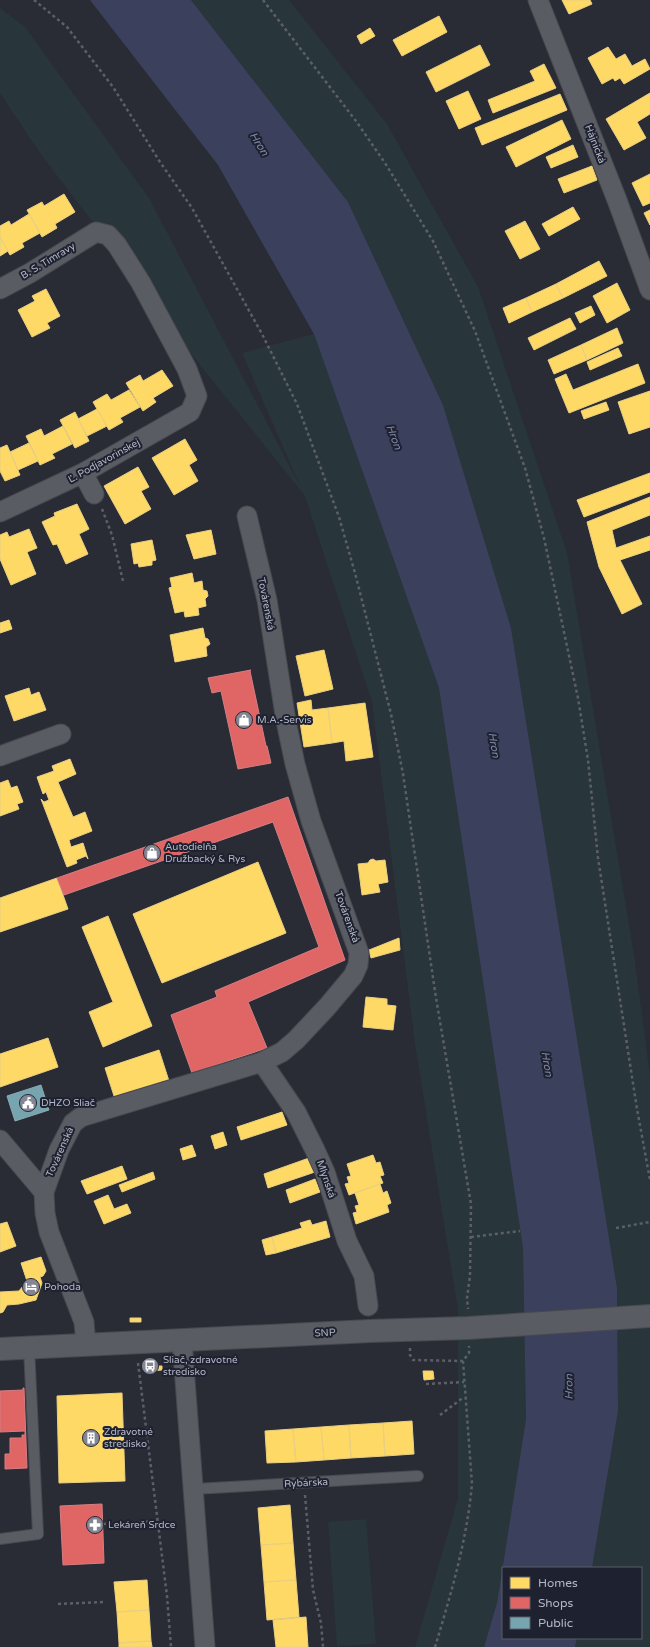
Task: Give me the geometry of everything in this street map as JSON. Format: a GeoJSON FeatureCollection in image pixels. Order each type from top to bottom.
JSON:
{"type":"FeatureCollection","features":[{"type":"Feature","properties":{"kind":"street","name":"Hájnická"},"geometry":{"type":"LineString","coordinates":[[538,0],[617,200],[650,290]]}},
{"type":"Feature","properties":{"kind":"street","name":"B. S. Timravy"},"geometry":{"type":"LineString","coordinates":[[0,289],[30,273],[96,232],[108,235],[117,245],[141,283],[188,369],[197,396]]}},
{"type":"Feature","properties":{"kind":"street","name":"Ľ. Podjavorinskej"},"geometry":{"type":"LineString","coordinates":[[0,512],[83,473],[190,412],[197,396]]}},
{"type":"Feature","properties":{"kind":"street"},"geometry":{"type":"LineString","coordinates":[[83,473],[94,494]]}},
{"type":"Feature","properties":{"kind":"street","name":"Továrenská"},"geometry":{"type":"LineString","coordinates":[[86,1345],[84,1322],[49,1232],[45,1213],[44,1192],[59,1150],[73,1123],[81,1117],[262,1062],[282,1052],[296,1040],[327,1007],[353,976],[358,965],[359,953],[311,821],[295,764],[286,721],[267,600],[247,516]]}},
{"type":"Feature","properties":{"kind":"street"},"geometry":{"type":"LineString","coordinates":[[0,756],[61,734]]}},
{"type":"Feature","properties":{"kind":"street","name":"Mlynská"},"geometry":{"type":"LineString","coordinates":[[262,1062],[296,1112],[325,1172],[347,1241],[364,1276],[368,1306]]}},
{"type":"Feature","properties":{"kind":"street","name":"Továrenská"},"geometry":{"type":"LineString","coordinates":[[0,1140],[44,1192]]}},
{"type":"Feature","properties":{"kind":"street","name":"SNP"},"geometry":{"type":"LineString","coordinates":[[0,1349],[370,1331],[468,1320],[650,1316]]}},
{"type":"Feature","properties":{"kind":"street"},"geometry":{"type":"LineString","coordinates":[[182,1340],[205,1647]]}},
{"type":"Feature","properties":{"kind":"lane"},"geometry":{"type":"LineString","coordinates":[[0,1539],[38,1534],[30,1348]]}},
{"type":"Feature","properties":{"kind":"lane","name":"Rybárska"},"geometry":{"type":"LineString","coordinates":[[194,1489],[418,1476]]}},
{"type":"Feature","properties":{"kind":"path"},"geometry":{"type":"LineString","coordinates":[[34,0],[67,27],[72,33],[113,87],[160,162],[192,208],[262,334],[297,404],[339,517],[391,714],[403,774],[436,998],[471,1204],[470,1276],[467,1298],[468,1320]]}},
{"type":"Feature","properties":{"kind":"path"},"geometry":{"type":"LineString","coordinates":[[263,0],[356,121],[385,163],[433,241],[475,331],[525,468],[544,538],[578,698],[588,766],[598,858],[637,1109],[650,1180]]}},
{"type":"Feature","properties":{"kind":"path"},"geometry":{"type":"LineString","coordinates":[[94,494],[107,519],[123,581]]}},
{"type":"Feature","properties":{"kind":"path"},"geometry":{"type":"LineString","coordinates":[[616,1228],[650,1222]]}},
{"type":"Feature","properties":{"kind":"path"},"geometry":{"type":"LineString","coordinates":[[471,1237],[520,1232]]}},
{"type":"Feature","properties":{"kind":"path"},"geometry":{"type":"LineString","coordinates":[[410,1342],[410,1355],[413,1360],[463,1361]]}},
{"type":"Feature","properties":{"kind":"path"},"geometry":{"type":"LineString","coordinates":[[435,1647],[461,1551],[470,1502],[471,1477],[463,1361],[469,1353]]}},
{"type":"Feature","properties":{"kind":"path"},"geometry":{"type":"LineString","coordinates":[[138,1363],[156,1521],[167,1596],[171,1647]]}},
{"type":"Feature","properties":{"kind":"path"},"geometry":{"type":"LineString","coordinates":[[426,1384],[464,1382]]}},
{"type":"Feature","properties":{"kind":"path"},"geometry":{"type":"LineString","coordinates":[[440,1415],[465,1397]]}},
{"type":"Feature","properties":{"kind":"path"},"geometry":{"type":"LineString","coordinates":[[304,1483],[313,1590],[321,1623],[323,1647]]}},
{"type":"Feature","properties":{"kind":"path"},"geometry":{"type":"LineString","coordinates":[[103,1524],[156,1521]]}},
{"type":"Feature","properties":{"kind":"path"},"geometry":{"type":"LineString","coordinates":[[58,1604],[104,1602]]}},
{"type":"Feature","properties":{"kind":"shaded area"},"geometry":{"type":"Polygon","coordinates":[[[191,0],[289,0],[387,124],[478,287],[567,553],[634,955],[650,1076],[650,1647],[575,1647],[577,1639],[642,1639],[642,1567],[592,1567],[618,1411],[617,1288],[511,628],[443,405],[348,202],[191,0]]]}},
{"type":"Feature","properties":{"kind":"shaded area"},"geometry":{"type":"Polygon","coordinates":[[[0,8],[25,27],[149,198],[301,488],[242,353],[314,334],[439,688],[523,1248],[526,1419],[497,1603],[484,1647],[415,1647],[458,1498],[458,1310],[415,1044],[372,702],[305,496],[157,311],[102,234],[42,156],[0,93],[0,8]]]}},
{"type":"Feature","properties":{"kind":"shaded area"},"geometry":{"type":"Polygon","coordinates":[[[366,1519],[376,1644],[337,1646],[328,1522],[366,1519]]]}},
{"type":"Feature","properties":{"kind":"water","name":"Hron"},"geometry":{"type":"Polygon","coordinates":[[[90,0],[191,0],[348,202],[443,405],[511,628],[617,1288],[618,1411],[592,1567],[503,1567],[526,1419],[523,1248],[439,688],[314,334],[218,165],[90,0]]]}},
{"type":"Feature","properties":{"kind":"water"},"geometry":{"type":"Polygon","coordinates":[[[502,1571],[502,1639],[577,1639],[575,1647],[484,1647],[497,1603],[502,1571]]]}},
{"type":"Feature","properties":{"kind":"building: Homes"},"geometry":{"type":"Polygon","coordinates":[[[562,0],[590,0],[592,4],[569,14],[562,0]]]}},
{"type":"Feature","properties":{"kind":"building: Homes"},"geometry":{"type":"Polygon","coordinates":[[[439,16],[447,32],[402,56],[393,40],[439,16]]]}},
{"type":"Feature","properties":{"kind":"building: Homes"},"geometry":{"type":"Polygon","coordinates":[[[370,28],[375,36],[361,44],[357,36],[370,28]]]}},
{"type":"Feature","properties":{"kind":"building: Homes"},"geometry":{"type":"Polygon","coordinates":[[[480,45],[490,65],[436,92],[426,72],[480,45]]]}},
{"type":"Feature","properties":{"kind":"building: Homes"},"geometry":{"type":"Polygon","coordinates":[[[608,47],[616,59],[625,54],[632,66],[645,59],[650,69],[624,84],[620,78],[615,81],[613,78],[602,84],[588,58],[608,47]]]}},
{"type":"Feature","properties":{"kind":"building: Homes"},"geometry":{"type":"Polygon","coordinates":[[[544,64],[556,88],[493,113],[488,100],[535,81],[530,71],[544,64]]]}},
{"type":"Feature","properties":{"kind":"building: Homes"},"geometry":{"type":"Polygon","coordinates":[[[468,91],[481,119],[459,129],[446,101],[468,91]]]}},
{"type":"Feature","properties":{"kind":"building: Homes"},"geometry":{"type":"Polygon","coordinates":[[[650,93],[650,114],[637,122],[646,138],[624,150],[606,119],[650,93]]]}},
{"type":"Feature","properties":{"kind":"building: Homes"},"geometry":{"type":"Polygon","coordinates":[[[560,94],[567,110],[482,145],[475,128],[560,94]]]}},
{"type":"Feature","properties":{"kind":"building: Homes"},"geometry":{"type":"Polygon","coordinates":[[[562,120],[571,139],[516,167],[506,147],[562,120]]]}},
{"type":"Feature","properties":{"kind":"building: Homes"},"geometry":{"type":"Polygon","coordinates":[[[573,145],[578,157],[551,168],[546,157],[573,145]]]}},
{"type":"Feature","properties":{"kind":"building: Homes"},"geometry":{"type":"Polygon","coordinates":[[[592,166],[597,180],[564,193],[558,179],[592,166]]]}},
{"type":"Feature","properties":{"kind":"building: Homes"},"geometry":{"type":"Polygon","coordinates":[[[650,174],[650,203],[643,206],[632,183],[650,174]]]}},
{"type":"Feature","properties":{"kind":"building: Homes"},"geometry":{"type":"Polygon","coordinates":[[[64,194],[75,212],[55,224],[57,228],[42,237],[27,210],[42,202],[44,206],[64,194]]]}},
{"type":"Feature","properties":{"kind":"building: Homes"},"geometry":{"type":"Polygon","coordinates":[[[573,207],[580,219],[549,236],[542,224],[573,207]]]}},
{"type":"Feature","properties":{"kind":"building: Homes"},"geometry":{"type":"Polygon","coordinates":[[[650,210],[650,225],[644,213],[650,210]]]}},
{"type":"Feature","properties":{"kind":"building: Homes"},"geometry":{"type":"Polygon","coordinates":[[[29,214],[40,233],[22,243],[24,247],[10,255],[0,237],[0,226],[9,221],[11,225],[29,214]]]}},
{"type":"Feature","properties":{"kind":"building: Homes"},"geometry":{"type":"Polygon","coordinates":[[[525,221],[540,249],[520,259],[505,231],[525,221]]]}},
{"type":"Feature","properties":{"kind":"building: Homes"},"geometry":{"type":"Polygon","coordinates":[[[0,237],[8,251],[0,256],[0,237]]]}},
{"type":"Feature","properties":{"kind":"building: Homes"},"geometry":{"type":"Polygon","coordinates":[[[599,261],[607,276],[563,298],[556,284],[599,261]]]}},
{"type":"Feature","properties":{"kind":"building: Homes"},"geometry":{"type":"Polygon","coordinates":[[[617,283],[630,310],[607,323],[593,296],[617,283]]]}},
{"type":"Feature","properties":{"kind":"building: Homes"},"geometry":{"type":"Polygon","coordinates":[[[556,284],[563,298],[532,312],[526,298],[556,284]]]}},
{"type":"Feature","properties":{"kind":"building: Homes"},"geometry":{"type":"Polygon","coordinates":[[[46,289],[60,316],[47,323],[50,328],[32,337],[18,310],[35,301],[32,296],[46,289]]]}},
{"type":"Feature","properties":{"kind":"building: Homes"},"geometry":{"type":"Polygon","coordinates":[[[526,298],[532,312],[509,323],[503,308],[526,298]]]}},
{"type":"Feature","properties":{"kind":"building: Homes"},"geometry":{"type":"Polygon","coordinates":[[[591,306],[595,315],[580,323],[575,313],[591,306]]]}},
{"type":"Feature","properties":{"kind":"building: Homes"},"geometry":{"type":"Polygon","coordinates":[[[570,318],[576,329],[534,350],[528,338],[570,318]]]}},
{"type":"Feature","properties":{"kind":"building: Homes"},"geometry":{"type":"Polygon","coordinates":[[[617,328],[623,343],[587,360],[581,345],[617,328]]]}},
{"type":"Feature","properties":{"kind":"building: Homes"},"geometry":{"type":"Polygon","coordinates":[[[581,345],[587,360],[554,374],[548,360],[581,345]]]}},
{"type":"Feature","properties":{"kind":"building: Homes"},"geometry":{"type":"Polygon","coordinates":[[[618,348],[622,356],[590,370],[587,362],[618,348]]]}},
{"type":"Feature","properties":{"kind":"building: Homes"},"geometry":{"type":"Polygon","coordinates":[[[638,364],[645,383],[569,413],[555,379],[566,374],[573,390],[638,364]]]}},
{"type":"Feature","properties":{"kind":"building: Homes"},"geometry":{"type":"Polygon","coordinates":[[[162,370],[173,386],[153,398],[156,402],[143,411],[126,383],[140,375],[143,381],[162,370]]]}},
{"type":"Feature","properties":{"kind":"building: Homes"},"geometry":{"type":"Polygon","coordinates":[[[129,390],[140,407],[120,418],[123,422],[109,430],[93,402],[107,394],[111,400],[129,390]]]}},
{"type":"Feature","properties":{"kind":"building: Homes"},"geometry":{"type":"Polygon","coordinates":[[[650,391],[650,427],[629,434],[618,402],[650,391]]]}},
{"type":"Feature","properties":{"kind":"building: Homes"},"geometry":{"type":"Polygon","coordinates":[[[606,402],[609,410],[584,419],[581,411],[606,402]]]}},
{"type":"Feature","properties":{"kind":"building: Homes"},"geometry":{"type":"Polygon","coordinates":[[[97,409],[107,426],[87,436],[78,419],[97,409]]]}},
{"type":"Feature","properties":{"kind":"building: Homes"},"geometry":{"type":"Polygon","coordinates":[[[75,412],[89,441],[75,448],[60,420],[75,412]]]}},
{"type":"Feature","properties":{"kind":"building: Homes"},"geometry":{"type":"Polygon","coordinates":[[[63,426],[72,444],[52,454],[55,458],[40,465],[26,436],[41,429],[44,436],[63,426]]]}},
{"type":"Feature","properties":{"kind":"building: Homes"},"geometry":{"type":"Polygon","coordinates":[[[185,439],[197,460],[189,465],[198,481],[174,495],[152,458],[185,439]]]}},
{"type":"Feature","properties":{"kind":"building: Homes"},"geometry":{"type":"Polygon","coordinates":[[[29,443],[38,461],[18,470],[10,452],[29,443]]]}},
{"type":"Feature","properties":{"kind":"building: Homes"},"geometry":{"type":"Polygon","coordinates":[[[7,445],[20,475],[5,481],[0,471],[0,448],[7,445]]]}},
{"type":"Feature","properties":{"kind":"building: Homes"},"geometry":{"type":"Polygon","coordinates":[[[138,467],[149,487],[141,491],[151,509],[125,524],[104,486],[138,467]]]}},
{"type":"Feature","properties":{"kind":"building: Homes"},"geometry":{"type":"Polygon","coordinates":[[[650,473],[650,492],[584,517],[577,500],[650,473]]]}},
{"type":"Feature","properties":{"kind":"building: Homes"},"geometry":{"type":"Polygon","coordinates":[[[650,497],[650,515],[612,530],[616,548],[650,536],[650,550],[620,560],[642,604],[622,614],[599,567],[587,522],[650,497]]]}},
{"type":"Feature","properties":{"kind":"building: Homes"},"geometry":{"type":"Polygon","coordinates":[[[77,504],[89,529],[79,534],[88,554],[66,564],[57,544],[53,545],[42,522],[55,516],[54,513],[77,504]]]}},
{"type":"Feature","properties":{"kind":"building: Homes"},"geometry":{"type":"Polygon","coordinates":[[[29,529],[37,548],[27,552],[36,574],[11,585],[0,559],[0,535],[7,532],[9,537],[29,529]]]}},
{"type":"Feature","properties":{"kind":"building: Homes"},"geometry":{"type":"Polygon","coordinates":[[[211,530],[216,554],[194,559],[186,535],[211,530]]]}},
{"type":"Feature","properties":{"kind":"building: Homes"},"geometry":{"type":"Polygon","coordinates":[[[152,540],[156,560],[152,561],[152,565],[139,567],[138,563],[134,564],[131,544],[152,540]]]}},
{"type":"Feature","properties":{"kind":"building: Homes"},"geometry":{"type":"Polygon","coordinates":[[[192,573],[194,583],[202,581],[203,590],[207,591],[208,596],[205,599],[206,606],[198,608],[199,615],[185,617],[184,611],[175,613],[169,588],[172,587],[170,578],[192,573]]]}},
{"type":"Feature","properties":{"kind":"building: Homes"},"geometry":{"type":"Polygon","coordinates":[[[9,620],[12,629],[0,633],[0,623],[9,620]]]}},
{"type":"Feature","properties":{"kind":"building: Homes"},"geometry":{"type":"Polygon","coordinates":[[[203,628],[205,638],[208,639],[210,644],[206,647],[207,656],[175,662],[170,635],[203,628]]]}},
{"type":"Feature","properties":{"kind":"building: Homes"},"geometry":{"type":"Polygon","coordinates":[[[324,650],[333,689],[305,696],[296,656],[324,650]]]}},
{"type":"Feature","properties":{"kind":"building: Homes"},"geometry":{"type":"Polygon","coordinates":[[[29,688],[31,695],[39,692],[46,710],[14,721],[5,696],[29,688]]]}},
{"type":"Feature","properties":{"kind":"building: Homes"},"geometry":{"type":"Polygon","coordinates":[[[311,700],[312,710],[328,708],[332,743],[304,747],[297,703],[311,700]]]}},
{"type":"Feature","properties":{"kind":"building: Homes"},"geometry":{"type":"Polygon","coordinates":[[[365,703],[373,757],[346,761],[344,741],[332,743],[328,708],[365,703]]]}},
{"type":"Feature","properties":{"kind":"building: Homes"},"geometry":{"type":"Polygon","coordinates":[[[70,759],[76,774],[58,782],[73,817],[85,812],[92,831],[69,840],[71,847],[83,843],[88,859],[86,856],[76,860],[77,863],[67,867],[41,799],[44,802],[49,800],[46,792],[43,794],[37,777],[54,771],[52,766],[70,759]]]}},
{"type":"Feature","properties":{"kind":"building: Homes"},"geometry":{"type":"Polygon","coordinates":[[[8,780],[11,788],[17,786],[23,802],[17,804],[19,809],[0,816],[0,783],[8,780]]]}},
{"type":"Feature","properties":{"kind":"building: Homes"},"geometry":{"type":"Polygon","coordinates":[[[373,859],[376,861],[385,860],[388,882],[378,884],[380,892],[362,895],[358,864],[368,863],[373,859]]]}},
{"type":"Feature","properties":{"kind":"building: Homes"},"geometry":{"type":"Polygon","coordinates":[[[258,862],[286,933],[162,983],[133,914],[258,862]]]}},
{"type":"Feature","properties":{"kind":"building: Homes"},"geometry":{"type":"Polygon","coordinates":[[[57,878],[68,909],[0,932],[0,898],[57,878]]]}},
{"type":"Feature","properties":{"kind":"building: Homes"},"geometry":{"type":"Polygon","coordinates":[[[108,916],[152,1026],[103,1047],[89,1012],[113,1002],[82,927],[108,916]]]}},
{"type":"Feature","properties":{"kind":"building: Homes"},"geometry":{"type":"Polygon","coordinates":[[[399,938],[400,950],[371,958],[369,950],[399,938]]]}},
{"type":"Feature","properties":{"kind":"building: Homes"},"geometry":{"type":"Polygon","coordinates":[[[366,997],[387,999],[387,1005],[396,1006],[393,1030],[363,1027],[366,997]]]}},
{"type":"Feature","properties":{"kind":"building: Homes"},"geometry":{"type":"Polygon","coordinates":[[[48,1038],[58,1067],[0,1087],[0,1054],[48,1038]]]}},
{"type":"Feature","properties":{"kind":"building: Homes"},"geometry":{"type":"Polygon","coordinates":[[[159,1050],[169,1081],[115,1099],[105,1068],[159,1050]]]}},
{"type":"Feature","properties":{"kind":"building: Homes"},"geometry":{"type":"Polygon","coordinates":[[[282,1112],[287,1125],[241,1140],[237,1127],[282,1112]]]}},
{"type":"Feature","properties":{"kind":"building: Homes"},"geometry":{"type":"Polygon","coordinates":[[[223,1132],[227,1145],[215,1149],[211,1136],[223,1132]]]}},
{"type":"Feature","properties":{"kind":"building: Homes"},"geometry":{"type":"Polygon","coordinates":[[[192,1145],[196,1156],[183,1160],[180,1149],[192,1145]]]}},
{"type":"Feature","properties":{"kind":"building: Homes"},"geometry":{"type":"Polygon","coordinates":[[[373,1155],[376,1163],[380,1162],[384,1175],[380,1176],[383,1183],[349,1195],[345,1184],[349,1183],[347,1177],[351,1176],[347,1164],[373,1155]]]}},
{"type":"Feature","properties":{"kind":"building: Homes"},"geometry":{"type":"Polygon","coordinates":[[[309,1158],[315,1172],[268,1188],[264,1174],[309,1158]]]}},
{"type":"Feature","properties":{"kind":"building: Homes"},"geometry":{"type":"Polygon","coordinates":[[[122,1166],[127,1179],[87,1194],[81,1181],[122,1166]]]}},
{"type":"Feature","properties":{"kind":"building: Homes"},"geometry":{"type":"Polygon","coordinates":[[[153,1172],[155,1179],[122,1192],[119,1185],[153,1172]]]}},
{"type":"Feature","properties":{"kind":"building: Homes"},"geometry":{"type":"Polygon","coordinates":[[[315,1179],[320,1192],[290,1203],[286,1190],[315,1179]]]}},
{"type":"Feature","properties":{"kind":"building: Homes"},"geometry":{"type":"Polygon","coordinates":[[[380,1184],[383,1193],[387,1191],[391,1203],[387,1205],[389,1212],[356,1224],[353,1213],[357,1212],[355,1206],[359,1205],[355,1193],[380,1184]]]}},
{"type":"Feature","properties":{"kind":"building: Homes"},"geometry":{"type":"Polygon","coordinates":[[[108,1195],[114,1209],[127,1204],[131,1213],[104,1224],[94,1201],[108,1195]]]}},
{"type":"Feature","properties":{"kind":"building: Homes"},"geometry":{"type":"Polygon","coordinates":[[[310,1220],[312,1225],[326,1221],[330,1237],[276,1253],[272,1237],[302,1228],[300,1223],[310,1220]]]}},
{"type":"Feature","properties":{"kind":"building: Homes"},"geometry":{"type":"Polygon","coordinates":[[[7,1222],[16,1246],[0,1252],[0,1224],[7,1222]]]}},
{"type":"Feature","properties":{"kind":"building: Homes"},"geometry":{"type":"Polygon","coordinates":[[[272,1237],[276,1253],[266,1255],[262,1240],[272,1237]]]}},
{"type":"Feature","properties":{"kind":"building: Homes","name":"Pohoda"},"geometry":{"type":"Polygon","coordinates":[[[41,1257],[46,1271],[43,1276],[40,1277],[42,1283],[36,1300],[7,1305],[3,1312],[0,1313],[0,1292],[19,1291],[27,1281],[21,1263],[41,1257]]]}},
{"type":"Feature","properties":{"kind":"building: Homes"},"geometry":{"type":"Polygon","coordinates":[[[130,1318],[141,1318],[141,1322],[130,1322],[130,1318]]]}},
{"type":"Feature","properties":{"kind":"building: Homes"},"geometry":{"type":"Polygon","coordinates":[[[151,1366],[162,1366],[162,1370],[152,1371],[151,1366]]]}},
{"type":"Feature","properties":{"kind":"building: Homes"},"geometry":{"type":"Polygon","coordinates":[[[423,1371],[433,1371],[434,1379],[424,1380],[423,1371]]]}},
{"type":"Feature","properties":{"kind":"building: Homes","name":"Zdravotné stredisko"},"geometry":{"type":"Polygon","coordinates":[[[122,1393],[125,1481],[59,1483],[57,1396],[122,1393]]]}},
{"type":"Feature","properties":{"kind":"building: Homes"},"geometry":{"type":"Polygon","coordinates":[[[412,1421],[414,1454],[385,1456],[383,1423],[412,1421]]]}},
{"type":"Feature","properties":{"kind":"building: Homes"},"geometry":{"type":"Polygon","coordinates":[[[383,1423],[385,1456],[351,1458],[349,1425],[383,1423]]]}},
{"type":"Feature","properties":{"kind":"building: Homes"},"geometry":{"type":"Polygon","coordinates":[[[349,1425],[351,1458],[324,1460],[321,1427],[349,1425]]]}},
{"type":"Feature","properties":{"kind":"building: Homes"},"geometry":{"type":"Polygon","coordinates":[[[321,1427],[324,1460],[296,1462],[293,1429],[321,1427]]]}},
{"type":"Feature","properties":{"kind":"building: Homes"},"geometry":{"type":"Polygon","coordinates":[[[293,1429],[296,1462],[267,1463],[265,1431],[293,1429]]]}},
{"type":"Feature","properties":{"kind":"building: Homes"},"geometry":{"type":"Polygon","coordinates":[[[290,1505],[293,1543],[261,1545],[258,1508],[290,1505]]]}},
{"type":"Feature","properties":{"kind":"building: Homes"},"geometry":{"type":"Polygon","coordinates":[[[293,1543],[296,1580],[264,1582],[261,1545],[293,1543]]]}},
{"type":"Feature","properties":{"kind":"building: Homes"},"geometry":{"type":"Polygon","coordinates":[[[147,1580],[149,1610],[117,1612],[114,1582],[147,1580]]]}},
{"type":"Feature","properties":{"kind":"building: Homes"},"geometry":{"type":"Polygon","coordinates":[[[296,1580],[299,1617],[267,1620],[264,1582],[296,1580]]]}},
{"type":"Feature","properties":{"kind":"building: Homes"},"geometry":{"type":"Polygon","coordinates":[[[149,1610],[151,1641],[119,1643],[117,1612],[149,1610]]]}},
{"type":"Feature","properties":{"kind":"building: Homes"},"geometry":{"type":"Polygon","coordinates":[[[306,1617],[308,1647],[276,1647],[273,1620],[306,1617]]]}},
{"type":"Feature","properties":{"kind":"building: Homes"},"geometry":{"type":"Polygon","coordinates":[[[151,1641],[152,1647],[119,1647],[119,1643],[151,1641]]]}},
{"type":"Feature","properties":{"kind":"building: Shops","name":"M.A.-Servis"},"geometry":{"type":"Polygon","coordinates":[[[251,670],[266,746],[271,763],[238,769],[221,691],[212,693],[208,678],[251,670]]]}},
{"type":"Feature","properties":{"kind":"building: Shops"},"geometry":{"type":"Polygon","coordinates":[[[288,797],[345,960],[248,1002],[267,1048],[192,1073],[171,1015],[217,997],[215,991],[319,947],[273,822],[64,895],[57,878],[288,797]]]}},
{"type":"Feature","properties":{"kind":"building: Shops"},"geometry":{"type":"Polygon","coordinates":[[[23,1388],[27,1468],[5,1469],[5,1454],[10,1454],[10,1438],[22,1438],[22,1435],[25,1435],[25,1431],[0,1432],[0,1391],[23,1390],[23,1388]]]}},
{"type":"Feature","properties":{"kind":"building: Shops"},"geometry":{"type":"Polygon","coordinates":[[[102,1504],[104,1563],[63,1565],[60,1506],[102,1504]]]}},
{"type":"Feature","properties":{"kind":"building: Public","name":"DHZO Sliač"},"geometry":{"type":"Polygon","coordinates":[[[41,1085],[49,1110],[15,1121],[7,1096],[41,1085]]]}},
{"type":"Feature","properties":{"kind":"place","name":"M.A.-Servis"},"geometry":{"type":"Point","coordinates":[244,720]}},
{"type":"Feature","properties":{"kind":"place","name":"Autodielňa Družbacký & Rys"},"geometry":{"type":"Point","coordinates":[152,853]}},
{"type":"Feature","properties":{"kind":"place","name":"DHZO Sliač"},"geometry":{"type":"Point","coordinates":[28,1103]}},
{"type":"Feature","properties":{"kind":"place","name":"Pohoda"},"geometry":{"type":"Point","coordinates":[31,1287]}},
{"type":"Feature","properties":{"kind":"place","name":"Sliač, zdravotné stredisko"},"geometry":{"type":"Point","coordinates":[150,1366]}},
{"type":"Feature","properties":{"kind":"place","name":"Zdravotné stredisko"},"geometry":{"type":"Point","coordinates":[91,1438]}},
{"type":"Feature","properties":{"kind":"place","name":"Lekáreň Srdce"},"geometry":{"type":"Point","coordinates":[95,1525]}}]}
